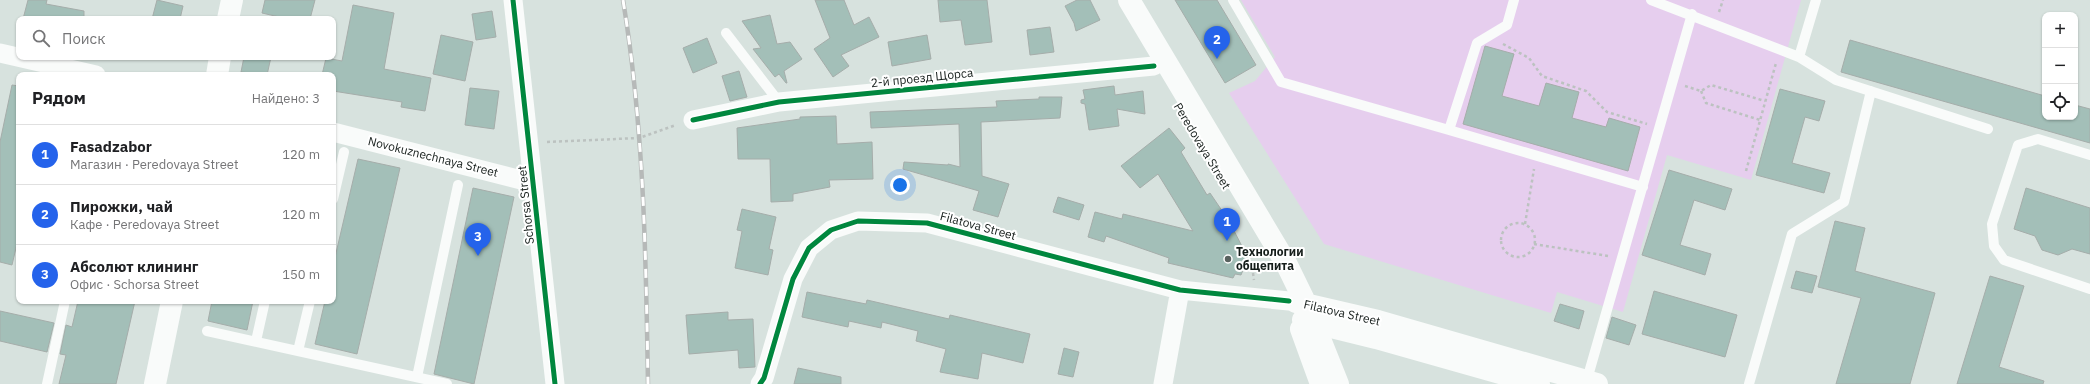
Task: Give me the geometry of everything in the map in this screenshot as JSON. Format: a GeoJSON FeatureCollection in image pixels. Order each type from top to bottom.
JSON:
{"type":"FeatureCollection","features":[{"type":"Feature","properties":{"kind":"main road"},"geometry":{"type":"LineString","coordinates":[[229,16],[232,0]]}},
{"type":"Feature","properties":{"kind":"main road","name":"Peredovaya Street"},"geometry":{"type":"LineString","coordinates":[[1115,0],[1302,312],[1329,359],[1338,384]]}},
{"type":"Feature","properties":{"kind":"main road","name":"Peredovaya Street"},"geometry":{"type":"LineString","coordinates":[[1129,0],[1286,263],[1302,312],[1321,384]]}},
{"type":"Feature","properties":{"kind":"main road"},"geometry":{"type":"LineString","coordinates":[[218,72],[220,60]]}},
{"type":"Feature","properties":{"kind":"main road"},"geometry":{"type":"LineString","coordinates":[[155,384],[171,304]]}},
{"type":"Feature","properties":{"kind":"main road"},"geometry":{"type":"LineString","coordinates":[[1302,312],[1359,333],[1538,384]]}},
{"type":"Feature","properties":{"kind":"main road","name":"Filatova Street"},"geometry":{"type":"LineString","coordinates":[[1302,312],[1378,321],[1590,383]]}},
{"type":"Feature","properties":{"kind":"main road"},"geometry":{"type":"LineString","coordinates":[[1329,359],[1337,343],[1359,333]]}},
{"type":"Feature","properties":{"kind":"street","name":"Schorsa Street"},"geometry":{"type":"LineString","coordinates":[[514,0],[530,143],[532,183],[556,384]]}},
{"type":"Feature","properties":{"kind":"street"},"geometry":{"type":"LineString","coordinates":[[0,53],[16,57]]}},
{"type":"Feature","properties":{"kind":"street"},"geometry":{"type":"LineString","coordinates":[[29,60],[79,72]]}},
{"type":"Feature","properties":{"kind":"street","name":"2-й проезд Щорса"},"geometry":{"type":"LineString","coordinates":[[693,120],[779,102],[1154,66]]}},
{"type":"Feature","properties":{"kind":"street","name":"Novokuznechnaya Street"},"geometry":{"type":"LineString","coordinates":[[336,133],[532,183]]}},
{"type":"Feature","properties":{"kind":"street","name":"Filatova Street"},"geometry":{"type":"LineString","coordinates":[[760,384],[764,378],[793,279],[809,248],[831,230],[858,221],[927,222],[1180,290],[1302,312]]}},
{"type":"Feature","properties":{"kind":"street"},"geometry":{"type":"LineString","coordinates":[[1163,384],[1180,290]]}},
{"type":"Feature","properties":{"kind":"lane"},"geometry":{"type":"LineString","coordinates":[[1233,0],[1282,82],[1643,187]]}},
{"type":"Feature","properties":{"kind":"lane"},"geometry":{"type":"LineString","coordinates":[[1449,130],[1477,43],[1507,25],[1514,0]]}},
{"type":"Feature","properties":{"kind":"lane"},"geometry":{"type":"LineString","coordinates":[[1652,0],[1692,14],[1799,57],[1836,80],[1988,129]]}},
{"type":"Feature","properties":{"kind":"lane"},"geometry":{"type":"LineString","coordinates":[[1799,57],[1816,0]]}},
{"type":"Feature","properties":{"kind":"lane"},"geometry":{"type":"LineString","coordinates":[[1590,383],[1622,258],[1692,14]]}},
{"type":"Feature","properties":{"kind":"lane"},"geometry":{"type":"LineString","coordinates":[[726,33],[779,102]]}},
{"type":"Feature","properties":{"kind":"lane"},"geometry":{"type":"LineString","coordinates":[[1749,384],[1792,234],[1844,202],[1871,91]]}},
{"type":"Feature","properties":{"kind":"lane"},"geometry":{"type":"LineString","coordinates":[[2090,155],[2038,139],[2018,145],[1992,224],[1994,246],[2004,260],[2090,289]]}},
{"type":"Feature","properties":{"kind":"lane"},"geometry":{"type":"LineString","coordinates":[[336,187],[344,152]]}},
{"type":"Feature","properties":{"kind":"lane"},"geometry":{"type":"LineString","coordinates":[[411,379],[458,185]]}},
{"type":"Feature","properties":{"kind":"lane"},"geometry":{"type":"LineString","coordinates":[[47,384],[63,304]]}},
{"type":"Feature","properties":{"kind":"lane"},"geometry":{"type":"LineString","coordinates":[[256,342],[264,304]]}},
{"type":"Feature","properties":{"kind":"lane"},"geometry":{"type":"LineString","coordinates":[[298,351],[309,304]]}},
{"type":"Feature","properties":{"kind":"lane"},"geometry":{"type":"LineString","coordinates":[[207,330],[411,379],[447,384]]}},
{"type":"Feature","properties":{"kind":"path"},"geometry":{"type":"LineString","coordinates":[[1489,36],[1528,58],[1542,76],[1586,91],[1607,112],[1660,127]]}},
{"type":"Feature","properties":{"kind":"path"},"geometry":{"type":"LineString","coordinates":[[1746,171],[1780,49]]}},
{"type":"Feature","properties":{"kind":"path"},"geometry":{"type":"LineString","coordinates":[[1760,120],[1706,103],[1701,91],[1711,85],[1765,101]]}},
{"type":"Feature","properties":{"kind":"path"},"geometry":{"type":"LineString","coordinates":[[530,143],[639,138],[693,120]]}},
{"type":"Feature","properties":{"kind":"path"},"geometry":{"type":"LineString","coordinates":[[1525,224],[1537,155]]}},
{"type":"Feature","properties":{"kind":"path"},"geometry":{"type":"LineString","coordinates":[[1513,224],[1525,224],[1532,232],[1534,244],[1530,252],[1520,257],[1509,254],[1502,246],[1502,235],[1504,230],[1513,224]]}},
{"type":"Feature","properties":{"kind":"path"},"geometry":{"type":"LineString","coordinates":[[1534,244],[1622,258]]}},
{"type":"Feature","properties":{"kind":"shaded area"},"geometry":{"type":"Polygon","coordinates":[[[1241,0],[1801,0],[1751,180],[1667,155],[1623,312],[1557,292],[1551,313],[1324,244],[1229,93],[1255,81],[1275,57],[1241,0]]]}},
{"type":"Feature","properties":{"kind":"building"},"geometry":{"type":"Polygon","coordinates":[[[28,0],[47,0],[46,4],[84,11],[84,16],[24,16],[28,0]]]}},
{"type":"Feature","properties":{"kind":"building"},"geometry":{"type":"Polygon","coordinates":[[[157,0],[183,6],[181,16],[153,16],[157,0]]]}},
{"type":"Feature","properties":{"kind":"building"},"geometry":{"type":"Polygon","coordinates":[[[265,0],[315,0],[311,16],[275,16],[262,13],[265,0]]]}},
{"type":"Feature","properties":{"kind":"building"},"geometry":{"type":"Polygon","coordinates":[[[815,0],[844,0],[854,25],[869,17],[879,37],[841,55],[849,66],[833,77],[814,49],[830,38],[815,0]]]}},
{"type":"Feature","properties":{"kind":"building"},"geometry":{"type":"Polygon","coordinates":[[[938,0],[987,0],[992,42],[965,45],[961,20],[940,22],[938,0]]]}},
{"type":"Feature","properties":{"kind":"building"},"geometry":{"type":"Polygon","coordinates":[[[1077,0],[1090,0],[1100,20],[1076,31],[1074,23],[1065,6],[1077,0]]]}},
{"type":"Feature","properties":{"kind":"building"},"geometry":{"type":"Polygon","coordinates":[[[1175,0],[1217,0],[1256,65],[1225,83],[1175,0]]]}},
{"type":"Feature","properties":{"kind":"building"},"geometry":{"type":"Polygon","coordinates":[[[353,5],[394,13],[384,69],[431,78],[425,111],[401,107],[402,102],[336,91],[336,72],[323,72],[326,60],[342,61],[353,5]]]}},
{"type":"Feature","properties":{"kind":"building"},"geometry":{"type":"Polygon","coordinates":[[[492,11],[496,37],[476,40],[472,14],[492,11]]]}},
{"type":"Feature","properties":{"kind":"building"},"geometry":{"type":"Polygon","coordinates":[[[770,15],[777,44],[790,42],[802,59],[784,71],[787,83],[779,74],[775,77],[753,49],[761,48],[742,21],[770,15]]]}},
{"type":"Feature","properties":{"kind":"building"},"geometry":{"type":"Polygon","coordinates":[[[1050,27],[1054,52],[1030,55],[1027,30],[1050,27]]]}},
{"type":"Feature","properties":{"kind":"building"},"geometry":{"type":"Polygon","coordinates":[[[441,35],[473,42],[465,81],[433,74],[441,35]]]}},
{"type":"Feature","properties":{"kind":"building"},"geometry":{"type":"Polygon","coordinates":[[[927,35],[931,59],[892,66],[888,42],[927,35]]]}},
{"type":"Feature","properties":{"kind":"building"},"geometry":{"type":"Polygon","coordinates":[[[707,38],[717,63],[693,73],[683,48],[707,38]]]}},
{"type":"Feature","properties":{"kind":"building"},"geometry":{"type":"Polygon","coordinates":[[[1850,40],[2042,95],[2042,120],[2078,120],[2078,106],[2090,109],[2090,143],[1841,72],[1850,40]]]}},
{"type":"Feature","properties":{"kind":"building"},"geometry":{"type":"Polygon","coordinates":[[[1485,46],[1514,54],[1502,96],[1539,106],[1546,83],[1579,92],[1572,118],[1606,127],[1609,118],[1640,127],[1628,171],[1463,124],[1485,46]]]}},
{"type":"Feature","properties":{"kind":"building"},"geometry":{"type":"Polygon","coordinates":[[[243,60],[270,60],[268,72],[241,72],[243,60]]]}},
{"type":"Feature","properties":{"kind":"building"},"geometry":{"type":"Polygon","coordinates":[[[739,71],[747,97],[730,101],[722,76],[739,71]]]}},
{"type":"Feature","properties":{"kind":"building"},"geometry":{"type":"Polygon","coordinates":[[[12,85],[16,86],[16,248],[12,265],[0,262],[0,142],[12,85]]]}},
{"type":"Feature","properties":{"kind":"building"},"geometry":{"type":"Polygon","coordinates":[[[1114,86],[1115,95],[1143,91],[1145,114],[1117,109],[1119,126],[1089,130],[1085,104],[1081,103],[1081,100],[1085,99],[1083,90],[1114,86]]]}},
{"type":"Feature","properties":{"kind":"building"},"geometry":{"type":"Polygon","coordinates":[[[470,88],[499,91],[494,129],[465,125],[470,88]]]}},
{"type":"Feature","properties":{"kind":"building"},"geometry":{"type":"Polygon","coordinates":[[[1780,89],[1825,101],[1819,121],[1805,117],[1792,163],[1830,173],[1824,193],[1756,175],[1780,89]]]}},
{"type":"Feature","properties":{"kind":"building"},"geometry":{"type":"Polygon","coordinates":[[[1039,97],[1062,97],[1060,118],[981,122],[982,176],[1009,184],[998,217],[973,210],[979,191],[903,169],[904,162],[948,164],[960,167],[959,124],[871,128],[870,112],[997,107],[996,101],[1039,99],[1039,97]]]}},
{"type":"Feature","properties":{"kind":"building"},"geometry":{"type":"Polygon","coordinates":[[[836,116],[837,144],[872,142],[873,179],[829,180],[830,187],[793,194],[793,201],[771,202],[770,159],[738,159],[737,128],[800,119],[800,117],[836,116]]]}},
{"type":"Feature","properties":{"kind":"building"},"geometry":{"type":"Polygon","coordinates":[[[1169,128],[1185,148],[1181,152],[1207,195],[1210,193],[1229,221],[1248,258],[1241,275],[1235,274],[1233,278],[1168,263],[1169,258],[1106,236],[1104,242],[1088,237],[1095,212],[1122,219],[1123,214],[1193,231],[1158,174],[1140,188],[1121,166],[1169,128]]]}},
{"type":"Feature","properties":{"kind":"building"},"geometry":{"type":"Polygon","coordinates":[[[358,159],[400,168],[357,354],[315,344],[324,304],[336,304],[336,253],[358,159]]]}},
{"type":"Feature","properties":{"kind":"building"},"geometry":{"type":"Polygon","coordinates":[[[1669,170],[1732,189],[1725,210],[1694,200],[1680,245],[1711,254],[1705,275],[1642,255],[1669,170]]]}},
{"type":"Feature","properties":{"kind":"building"},"geometry":{"type":"Polygon","coordinates":[[[473,188],[514,197],[474,384],[434,374],[473,188]]]}},
{"type":"Feature","properties":{"kind":"building"},"geometry":{"type":"Polygon","coordinates":[[[2026,188],[2090,208],[2090,254],[2072,249],[2058,255],[2042,250],[2035,236],[2014,229],[2026,188]]]}},
{"type":"Feature","properties":{"kind":"building"},"geometry":{"type":"Polygon","coordinates":[[[1058,197],[1084,205],[1079,220],[1053,212],[1058,197]]]}},
{"type":"Feature","properties":{"kind":"building"},"geometry":{"type":"Polygon","coordinates":[[[742,209],[776,217],[769,249],[773,250],[768,275],[735,268],[742,231],[737,230],[742,209]]]}},
{"type":"Feature","properties":{"kind":"building"},"geometry":{"type":"Polygon","coordinates":[[[1835,221],[1865,228],[1855,271],[1935,293],[1910,384],[1836,384],[1861,298],[1818,287],[1835,221]]]}},
{"type":"Feature","properties":{"kind":"building"},"geometry":{"type":"Polygon","coordinates":[[[1796,271],[1817,276],[1812,293],[1791,288],[1796,271]]]}},
{"type":"Feature","properties":{"kind":"building"},"geometry":{"type":"Polygon","coordinates":[[[1990,276],[2024,286],[1999,367],[2044,381],[2043,384],[1957,384],[1990,276]]]}},
{"type":"Feature","properties":{"kind":"building"},"geometry":{"type":"Polygon","coordinates":[[[1654,291],[1737,315],[1725,357],[1642,334],[1654,291]]]}},
{"type":"Feature","properties":{"kind":"building"},"geometry":{"type":"Polygon","coordinates":[[[807,292],[866,304],[867,300],[949,319],[950,315],[1030,334],[1023,363],[982,353],[978,379],[940,372],[946,349],[916,341],[918,331],[882,322],[881,328],[849,321],[848,327],[802,317],[807,292]]]}},
{"type":"Feature","properties":{"kind":"building"},"geometry":{"type":"Polygon","coordinates":[[[77,304],[134,304],[116,384],[59,384],[66,355],[60,354],[66,325],[72,327],[77,304]]]}},
{"type":"Feature","properties":{"kind":"building"},"geometry":{"type":"Polygon","coordinates":[[[211,304],[252,304],[247,330],[208,321],[211,304]]]}},
{"type":"Feature","properties":{"kind":"building"},"geometry":{"type":"Polygon","coordinates":[[[1560,304],[1584,311],[1579,329],[1554,321],[1560,304]]]}},
{"type":"Feature","properties":{"kind":"building"},"geometry":{"type":"Polygon","coordinates":[[[0,311],[54,323],[47,352],[0,341],[0,311]]]}},
{"type":"Feature","properties":{"kind":"building"},"geometry":{"type":"Polygon","coordinates":[[[728,312],[728,320],[753,319],[755,367],[739,368],[738,350],[689,354],[686,315],[728,312]]]}},
{"type":"Feature","properties":{"kind":"building"},"geometry":{"type":"Polygon","coordinates":[[[1612,317],[1636,325],[1629,345],[1606,338],[1612,317]]]}},
{"type":"Feature","properties":{"kind":"building"},"geometry":{"type":"Polygon","coordinates":[[[1064,348],[1079,352],[1073,377],[1058,374],[1064,348]]]}},
{"type":"Feature","properties":{"kind":"building"},"geometry":{"type":"Polygon","coordinates":[[[798,368],[841,377],[841,384],[794,384],[798,368]]]}},
{"type":"Feature","properties":{"kind":"railway"},"geometry":{"type":"LineString","coordinates":[[623,0],[630,48],[640,144],[645,240],[648,384]]}},
{"type":"Feature","properties":{"kind":"cycle path"},"geometry":{"type":"LineString","coordinates":[[513,0],[555,384]]}},
{"type":"Feature","properties":{"kind":"cycle path"},"geometry":{"type":"LineString","coordinates":[[693,120],[779,102],[1154,66]]}},
{"type":"Feature","properties":{"kind":"cycle path"},"geometry":{"type":"LineString","coordinates":[[760,384],[764,378],[793,279],[809,248],[831,230],[858,221],[927,223],[1180,290],[1289,301]]}},
{"type":"Feature","properties":{"kind":"place","name":"Пирожки, чай"},"geometry":{"type":"Point","coordinates":[1217,59]}},
{"type":"Feature","properties":{"kind":"place","name":"Fasadzabor"},"geometry":{"type":"Point","coordinates":[1227,241]}},
{"type":"Feature","properties":{"kind":"place","name":"Абсолют клининг"},"geometry":{"type":"Point","coordinates":[478,256]}},
{"type":"Feature","properties":{"kind":"place","name":"Технологии общепита"},"geometry":{"type":"Point","coordinates":[1228,259]}}]}
